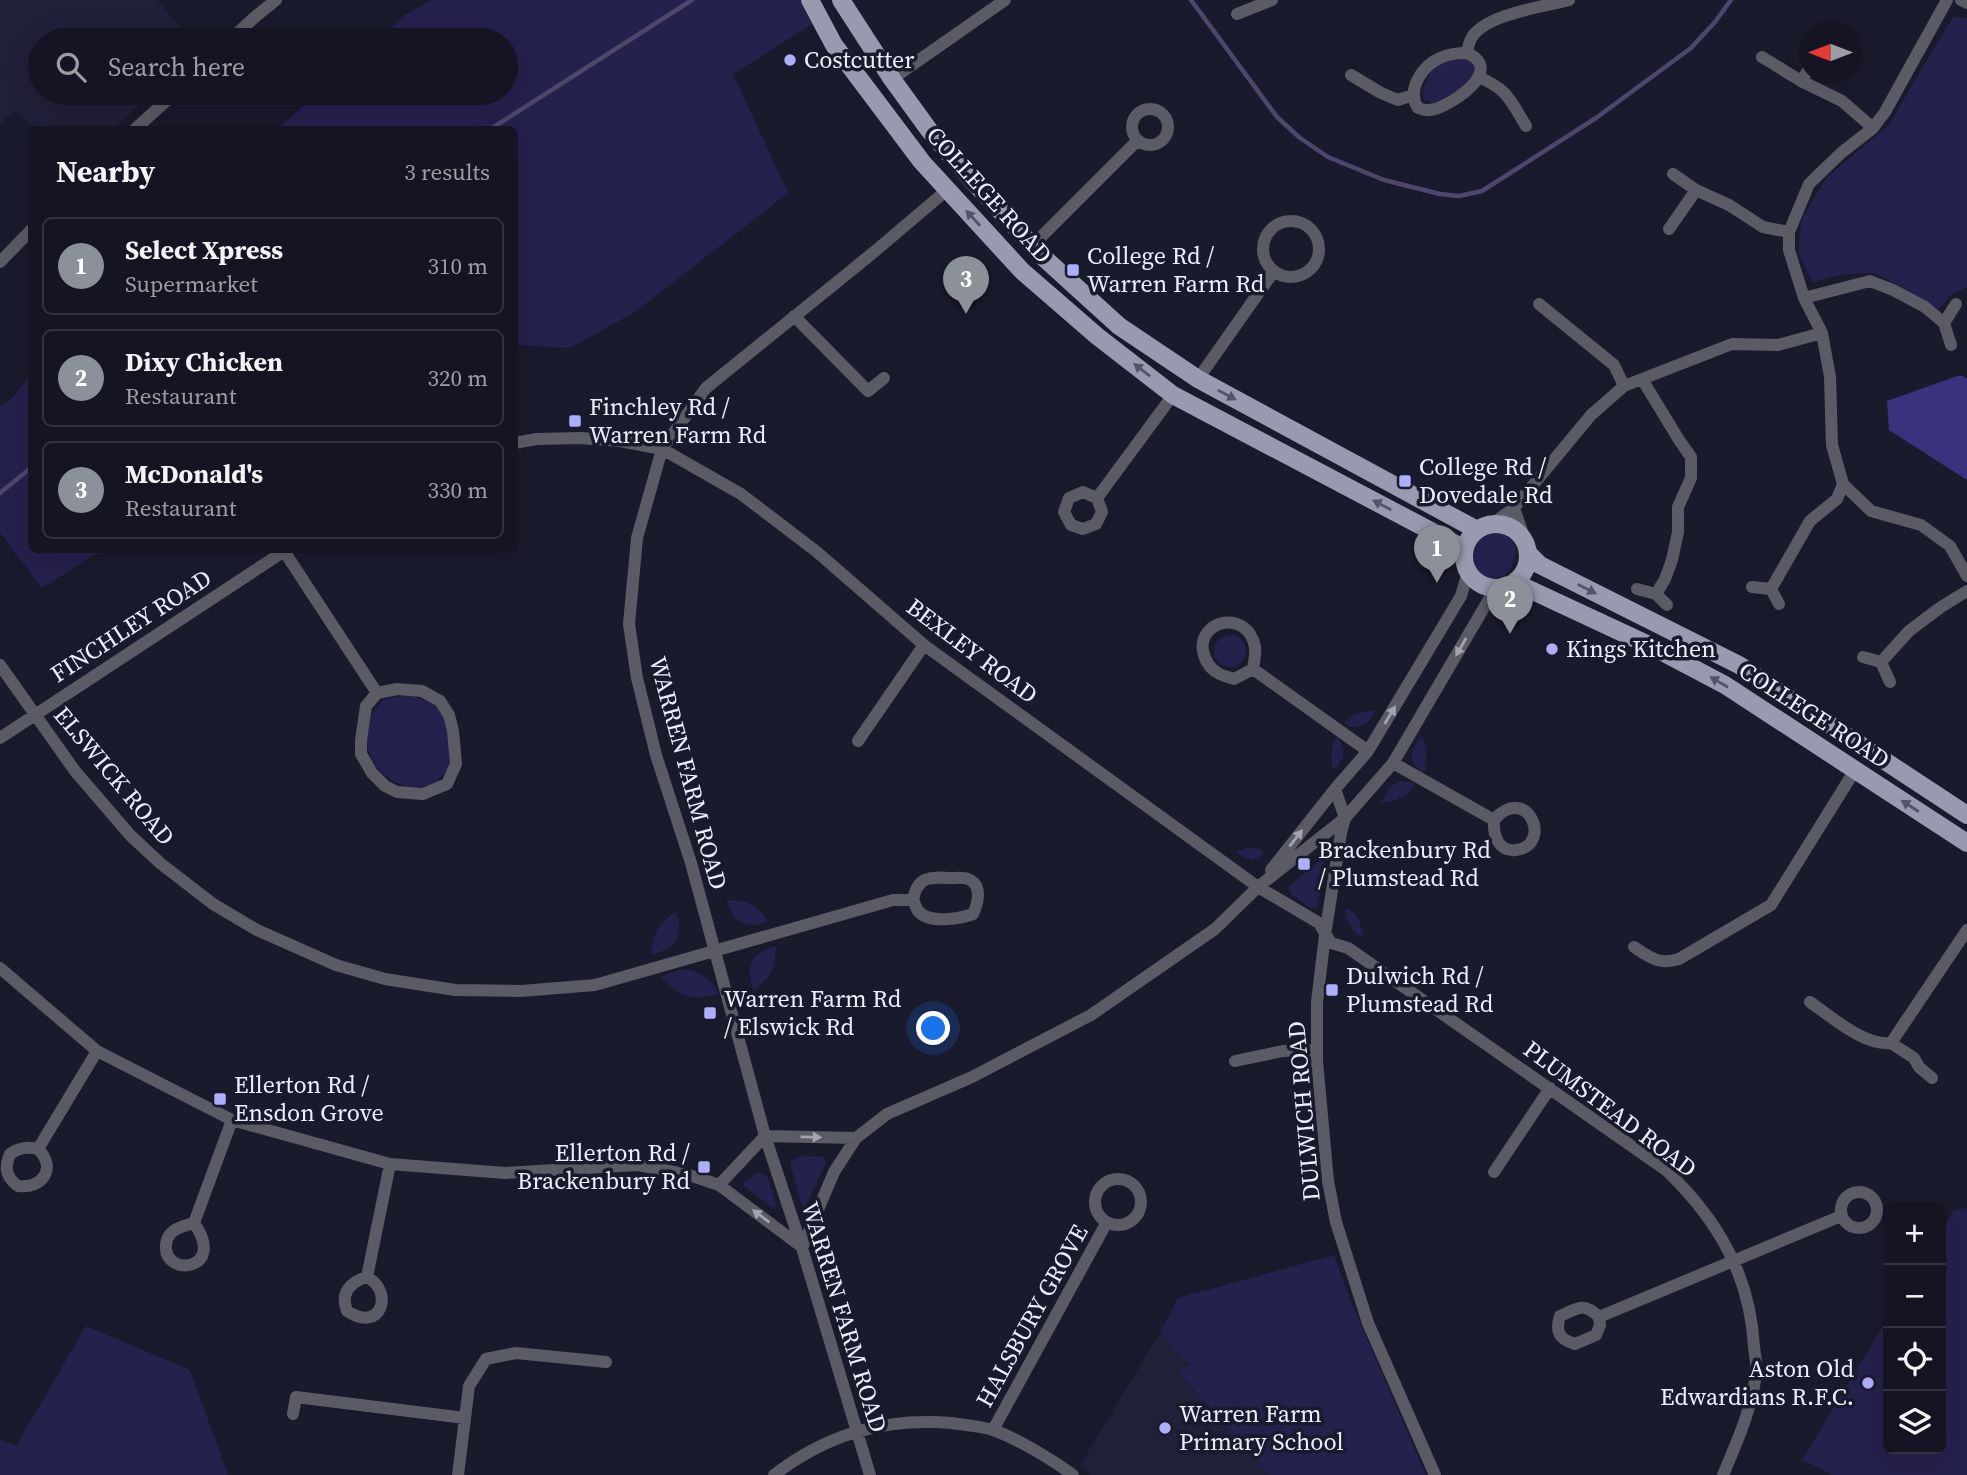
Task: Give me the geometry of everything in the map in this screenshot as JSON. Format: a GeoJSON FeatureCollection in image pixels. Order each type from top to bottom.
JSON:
{"type":"FeatureCollection","features":[{"type":"Feature","properties":{"kind":"main road","name":"COLLEGE ROAD"},"geometry":{"type":"LineString","coordinates":[[810,0],[834,46],[922,162],[1022,271],[1097,336],[1173,395],[1465,549]]}},
{"type":"Feature","properties":{"kind":"main road","name":"COLLEGE ROAD"},"geometry":{"type":"LineString","coordinates":[[841,0],[892,79],[968,177],[1032,246],[1119,326],[1198,379],[1484,527]]}},
{"type":"Feature","properties":{"kind":"main road"},"geometry":{"type":"LineString","coordinates":[[947,190],[968,177]]}},
{"type":"Feature","properties":{"kind":"main road"},"geometry":{"type":"LineString","coordinates":[[1503,524],[1511,527],[1519,533],[1527,547],[1527,563],[1518,580],[1503,588],[1495,589],[1478,583],[1465,564],[1468,539],[1484,527],[1503,524]]}},
{"type":"Feature","properties":{"kind":"main road","name":"COLLEGE ROAD"},"geometry":{"type":"LineString","coordinates":[[1527,547],[1540,565],[1739,665],[1966,812]]}},
{"type":"Feature","properties":{"kind":"main road","name":"COLLEGE ROAD"},"geometry":{"type":"LineString","coordinates":[[1518,580],[1522,586],[1653,647],[1725,685],[1967,844]]}},
{"type":"Feature","properties":{"kind":"street"},"geometry":{"type":"LineString","coordinates":[[243,28],[276,0]]}},
{"type":"Feature","properties":{"kind":"street"},"geometry":{"type":"LineString","coordinates":[[892,79],[1005,0]]}},
{"type":"Feature","properties":{"kind":"street"},"geometry":{"type":"LineString","coordinates":[[1237,14],[1272,0]]}},
{"type":"Feature","properties":{"kind":"street"},"geometry":{"type":"LineString","coordinates":[[1467,53],[1469,41],[1480,28],[1513,13],[1569,0]]}},
{"type":"Feature","properties":{"kind":"street"},"geometry":{"type":"LineString","coordinates":[[1947,0],[1885,112],[1873,128],[1841,153],[1809,184],[1789,232],[1789,250],[1804,298],[1822,333],[1830,377],[1832,445],[1843,484],[1871,511],[1921,525],[1950,546],[1967,576]]}},
{"type":"Feature","properties":{"kind":"street"},"geometry":{"type":"LineString","coordinates":[[1961,0],[1967,4]]}},
{"type":"Feature","properties":{"kind":"street"},"geometry":{"type":"LineString","coordinates":[[1539,8],[1543,22]]}},
{"type":"Feature","properties":{"kind":"street"},"geometry":{"type":"LineString","coordinates":[[1467,53],[1477,59],[1480,66],[1478,78],[1467,91],[1435,109],[1418,108],[1413,94],[1416,83],[1433,62],[1446,56],[1467,53]]}},
{"type":"Feature","properties":{"kind":"street"},"geometry":{"type":"LineString","coordinates":[[1762,57],[1799,80]]}},
{"type":"Feature","properties":{"kind":"street"},"geometry":{"type":"LineString","coordinates":[[1351,75],[1398,100],[1413,94]]}},
{"type":"Feature","properties":{"kind":"street"},"geometry":{"type":"LineString","coordinates":[[1478,78],[1495,84],[1508,96],[1526,126]]}},
{"type":"Feature","properties":{"kind":"street"},"geometry":{"type":"LineString","coordinates":[[1807,84],[1842,101],[1873,128]]}},
{"type":"Feature","properties":{"kind":"street"},"geometry":{"type":"LineString","coordinates":[[138,126],[162,105]]}},
{"type":"Feature","properties":{"kind":"street"},"geometry":{"type":"LineString","coordinates":[[1032,246],[1138,140]]}},
{"type":"Feature","properties":{"kind":"street"},"geometry":{"type":"LineString","coordinates":[[1673,174],[1696,190],[1729,205],[1763,227],[1789,232]]}},
{"type":"Feature","properties":{"kind":"street","name":"WARREN FARM ROAD"},"geometry":{"type":"LineString","coordinates":[[870,1475],[802,1248],[765,1136],[691,863],[656,755],[637,678],[629,624],[637,538],[662,449],[706,388],[947,190]]}},
{"type":"Feature","properties":{"kind":"street"},"geometry":{"type":"LineString","coordinates":[[1669,229],[1696,190]]}},
{"type":"Feature","properties":{"kind":"street"},"geometry":{"type":"LineString","coordinates":[[1289,221],[1307,226],[1318,240],[1317,257],[1313,265],[1299,275],[1290,276],[1274,271],[1267,264],[1264,255],[1266,236],[1280,223],[1289,221]]}},
{"type":"Feature","properties":{"kind":"street"},"geometry":{"type":"LineString","coordinates":[[0,262],[28,233]]}},
{"type":"Feature","properties":{"kind":"street"},"geometry":{"type":"LineString","coordinates":[[1198,379],[1274,271]]}},
{"type":"Feature","properties":{"kind":"street"},"geometry":{"type":"LineString","coordinates":[[1804,298],[1870,281],[1925,307],[1944,323],[1951,345]]}},
{"type":"Feature","properties":{"kind":"street"},"geometry":{"type":"LineString","coordinates":[[1539,304],[1614,365],[1624,386]]}},
{"type":"Feature","properties":{"kind":"street"},"geometry":{"type":"LineString","coordinates":[[1944,323],[1956,304]]}},
{"type":"Feature","properties":{"kind":"street"},"geometry":{"type":"LineString","coordinates":[[794,316],[868,391],[884,378]]}},
{"type":"Feature","properties":{"kind":"street"},"geometry":{"type":"LineString","coordinates":[[1484,527],[1514,508],[1591,415],[1624,386],[1732,344],[1778,345],[1822,333]]}},
{"type":"Feature","properties":{"kind":"street"},"geometry":{"type":"LineString","coordinates":[[1642,379],[1691,457],[1691,478],[1678,507],[1678,532],[1672,561],[1656,594]]}},
{"type":"Feature","properties":{"kind":"street"},"geometry":{"type":"LineString","coordinates":[[1097,498],[1173,395]]}},
{"type":"Feature","properties":{"kind":"street"},"geometry":{"type":"LineString","coordinates":[[518,442],[580,438],[620,441],[662,449]]}},
{"type":"Feature","properties":{"kind":"street","name":"BEXLEY ROAD"},"geometry":{"type":"LineString","coordinates":[[662,449],[741,494],[817,552],[924,645],[1258,887]]}},
{"type":"Feature","properties":{"kind":"street"},"geometry":{"type":"LineString","coordinates":[[1771,589],[1810,521],[1837,499],[1843,484]]}},
{"type":"Feature","properties":{"kind":"street"},"geometry":{"type":"LineString","coordinates":[[1514,508],[1527,547]]}},
{"type":"Feature","properties":{"kind":"street","name":"FINCHLEY ROAD"},"geometry":{"type":"LineString","coordinates":[[0,738],[280,553]]}},
{"type":"Feature","properties":{"kind":"street"},"geometry":{"type":"LineString","coordinates":[[287,553],[377,693]]}},
{"type":"Feature","properties":{"kind":"street"},"geometry":{"type":"LineString","coordinates":[[1258,887],[1368,751],[1461,596],[1468,572]]}},
{"type":"Feature","properties":{"kind":"street"},"geometry":{"type":"LineString","coordinates":[[1752,587],[1771,589]]}},
{"type":"Feature","properties":{"kind":"street"},"geometry":{"type":"LineString","coordinates":[[0,968],[97,1051],[232,1121],[390,1164],[505,1173],[638,1166],[690,1175],[719,1185],[802,1248],[834,1172],[856,1138],[887,1114],[972,1077],[1091,1015],[1215,929],[1258,887],[1345,818],[1393,763],[1495,589]]}},
{"type":"Feature","properties":{"kind":"street"},"geometry":{"type":"LineString","coordinates":[[1637,589],[1656,594],[1667,606]]}},
{"type":"Feature","properties":{"kind":"street"},"geometry":{"type":"LineString","coordinates":[[1771,589],[1779,604]]}},
{"type":"Feature","properties":{"kind":"street"},"geometry":{"type":"LineString","coordinates":[[1881,662],[1909,631],[1967,592]]}},
{"type":"Feature","properties":{"kind":"street"},"geometry":{"type":"LineString","coordinates":[[1235,622],[1249,631],[1256,648],[1253,669],[1234,679],[1217,673],[1205,661],[1202,645],[1208,631],[1219,623],[1235,622]]}},
{"type":"Feature","properties":{"kind":"street"},"geometry":{"type":"LineString","coordinates":[[858,741],[924,645]]}},
{"type":"Feature","properties":{"kind":"street"},"geometry":{"type":"LineString","coordinates":[[1863,657],[1881,662]]}},
{"type":"Feature","properties":{"kind":"street"},"geometry":{"type":"LineString","coordinates":[[1881,662],[1890,682]]}},
{"type":"Feature","properties":{"kind":"street","name":"ELSWICK ROAD"},"geometry":{"type":"LineString","coordinates":[[0,665],[75,771],[130,835],[160,863],[213,904],[257,930],[336,965],[384,979],[455,990],[521,991],[595,985],[865,907],[893,900],[913,900]]}},
{"type":"Feature","properties":{"kind":"street"},"geometry":{"type":"LineString","coordinates":[[1253,669],[1368,751]]}},
{"type":"Feature","properties":{"kind":"street"},"geometry":{"type":"LineString","coordinates":[[397,689],[422,691],[440,701],[449,715],[456,764],[447,784],[423,794],[397,792],[385,786],[372,772],[361,754],[361,740],[366,706],[377,693],[397,689]]}},
{"type":"Feature","properties":{"kind":"street"},"geometry":{"type":"LineString","coordinates":[[1393,763],[1494,820]]}},
{"type":"Feature","properties":{"kind":"street"},"geometry":{"type":"LineString","coordinates":[[1634,947],[1654,960],[1667,962],[1679,958],[1771,905],[1855,770]]}},
{"type":"Feature","properties":{"kind":"street"},"geometry":{"type":"LineString","coordinates":[[1335,789],[1345,818]]}},
{"type":"Feature","properties":{"kind":"street","name":"DULWICH ROAD"},"geometry":{"type":"LineString","coordinates":[[1345,818],[1325,934],[1317,1002],[1317,1050],[1328,1181],[1336,1222],[1368,1322],[1434,1475]]}},
{"type":"Feature","properties":{"kind":"street"},"geometry":{"type":"LineString","coordinates":[[930,877],[968,878],[979,893],[973,914],[963,917],[928,917],[919,912],[913,900],[915,889],[930,877]]}},
{"type":"Feature","properties":{"kind":"street","name":"PLUMSTEAD ROAD"},"geometry":{"type":"LineString","coordinates":[[1258,887],[1319,923],[1331,943],[1348,948],[1550,1088],[1665,1170],[1690,1193],[1734,1261],[1745,1287],[1753,1327],[1756,1372],[1747,1415],[1723,1475]]}},
{"type":"Feature","properties":{"kind":"street"},"geometry":{"type":"LineString","coordinates":[[1891,1043],[1967,930]]}},
{"type":"Feature","properties":{"kind":"street"},"geometry":{"type":"LineString","coordinates":[[1810,1002],[1868,1040],[1882,1044],[1891,1043],[1914,1058],[1919,1067],[1932,1078]]}},
{"type":"Feature","properties":{"kind":"street"},"geometry":{"type":"LineString","coordinates":[[1235,1061],[1283,1051],[1317,1050]]}},
{"type":"Feature","properties":{"kind":"street"},"geometry":{"type":"LineString","coordinates":[[38,1149],[97,1051]]}},
{"type":"Feature","properties":{"kind":"street"},"geometry":{"type":"LineString","coordinates":[[1494,1172],[1550,1088]]}},
{"type":"Feature","properties":{"kind":"street"},"geometry":{"type":"LineString","coordinates":[[194,1223],[232,1121]]}},
{"type":"Feature","properties":{"kind":"street"},"geometry":{"type":"LineString","coordinates":[[719,1185],[765,1136],[856,1138]]}},
{"type":"Feature","properties":{"kind":"street"},"geometry":{"type":"LineString","coordinates":[[368,1277],[390,1164]]}},
{"type":"Feature","properties":{"kind":"street"},"geometry":{"type":"LineString","coordinates":[[1599,1317],[1841,1216]]}},
{"type":"Feature","properties":{"kind":"street","name":"HALSBURY GROVE"},"geometry":{"type":"LineString","coordinates":[[993,1430],[1107,1222]]}},
{"type":"Feature","properties":{"kind":"street"},"geometry":{"type":"LineString","coordinates":[[458,1475],[469,1386],[486,1359],[516,1353],[606,1362]]}},
{"type":"Feature","properties":{"kind":"street"},"geometry":{"type":"LineString","coordinates":[[293,1414],[296,1397],[465,1418]]}},
{"type":"Feature","properties":{"kind":"street"},"geometry":{"type":"LineString","coordinates":[[774,1475],[806,1453],[857,1432],[895,1423],[934,1422],[993,1430],[1032,1449],[1073,1475]]}},
{"type":"Feature","properties":{"kind":"shaded area"},"geometry":{"type":"Polygon","coordinates":[[[0,0],[157,0],[181,28],[28,28],[28,105],[140,105],[116,126],[32,126],[14,110],[0,124],[0,0]]]}},
{"type":"Feature","properties":{"kind":"shaded area"},"geometry":{"type":"Polygon","coordinates":[[[432,0],[799,0],[812,24],[733,74],[788,193],[635,312],[570,348],[518,345],[518,126],[280,126],[304,105],[518,105],[518,28],[390,28],[406,14],[432,0]]]}},
{"type":"Feature","properties":{"kind":"shaded area"},"geometry":{"type":"Polygon","coordinates":[[[1953,17],[1967,18],[1967,287],[1952,294],[1939,309],[1876,273],[1845,274],[1812,282],[1798,252],[1802,219],[1828,176],[1888,126],[1953,17]]]}},
{"type":"Feature","properties":{"kind":"shaded area"},"geometry":{"type":"Polygon","coordinates":[[[1465,59],[1472,61],[1476,69],[1468,81],[1434,103],[1424,100],[1422,90],[1433,67],[1465,59]]]}},
{"type":"Feature","properties":{"kind":"shaded area"},"geometry":{"type":"Polygon","coordinates":[[[1957,376],[1967,379],[1967,480],[1889,430],[1887,401],[1957,376]]]}},
{"type":"Feature","properties":{"kind":"shaded area"},"geometry":{"type":"Polygon","coordinates":[[[28,379],[28,553],[97,553],[42,588],[0,533],[0,407],[13,397],[28,379]]]}},
{"type":"Feature","properties":{"kind":"shaded area"},"geometry":{"type":"Polygon","coordinates":[[[1492,531],[1507,535],[1516,547],[1510,569],[1497,578],[1484,576],[1475,565],[1474,557],[1479,541],[1492,531]]]}},
{"type":"Feature","properties":{"kind":"shaded area"},"geometry":{"type":"Polygon","coordinates":[[[1230,635],[1242,639],[1246,651],[1242,663],[1230,667],[1218,663],[1214,651],[1218,639],[1230,635]]]}},
{"type":"Feature","properties":{"kind":"shaded area"},"geometry":{"type":"Polygon","coordinates":[[[407,696],[433,704],[441,711],[447,727],[450,750],[448,769],[437,781],[428,785],[408,786],[395,782],[374,763],[368,751],[368,723],[375,710],[387,699],[407,696]]]}},
{"type":"Feature","properties":{"kind":"shaded area"},"geometry":{"type":"Polygon","coordinates":[[[1376,711],[1373,716],[1363,726],[1354,727],[1344,723],[1355,714],[1376,711]]]}},
{"type":"Feature","properties":{"kind":"shaded area"},"geometry":{"type":"Polygon","coordinates":[[[1421,736],[1426,753],[1423,773],[1412,759],[1421,736]]]}},
{"type":"Feature","properties":{"kind":"shaded area"},"geometry":{"type":"Polygon","coordinates":[[[1336,737],[1344,754],[1333,769],[1331,761],[1336,737]]]}},
{"type":"Feature","properties":{"kind":"shaded area"},"geometry":{"type":"Polygon","coordinates":[[[1400,781],[1415,783],[1401,798],[1381,802],[1390,787],[1400,781]]]}},
{"type":"Feature","properties":{"kind":"shaded area"},"geometry":{"type":"Polygon","coordinates":[[[1249,847],[1264,852],[1251,860],[1236,852],[1249,847]]]}},
{"type":"Feature","properties":{"kind":"shaded area"},"geometry":{"type":"Polygon","coordinates":[[[1323,858],[1318,906],[1311,908],[1291,894],[1288,887],[1323,858]]]}},
{"type":"Feature","properties":{"kind":"shaded area"},"geometry":{"type":"Polygon","coordinates":[[[727,900],[751,904],[768,921],[753,925],[742,923],[729,908],[727,900]]]}},
{"type":"Feature","properties":{"kind":"shaded area"},"geometry":{"type":"Polygon","coordinates":[[[1345,908],[1353,912],[1358,919],[1362,937],[1352,929],[1345,908]]]}},
{"type":"Feature","properties":{"kind":"shaded area"},"geometry":{"type":"Polygon","coordinates":[[[676,912],[679,928],[676,940],[666,949],[651,954],[658,929],[676,912]]]}},
{"type":"Feature","properties":{"kind":"shaded area"},"geometry":{"type":"Polygon","coordinates":[[[776,946],[772,971],[754,990],[750,975],[756,956],[776,946]]]}},
{"type":"Feature","properties":{"kind":"shaded area"},"geometry":{"type":"Polygon","coordinates":[[[681,969],[704,976],[719,994],[687,996],[675,990],[661,977],[681,969]]]}},
{"type":"Feature","properties":{"kind":"shaded area"},"geometry":{"type":"Polygon","coordinates":[[[800,1156],[824,1157],[826,1162],[805,1208],[802,1207],[791,1167],[791,1161],[800,1156]]]}},
{"type":"Feature","properties":{"kind":"shaded area"},"geometry":{"type":"Polygon","coordinates":[[[758,1173],[766,1175],[768,1179],[775,1210],[744,1186],[744,1182],[758,1173]]]}},
{"type":"Feature","properties":{"kind":"shaded area","name":"Aston Old Edwardians R.F.C."},"geometry":{"type":"Polygon","coordinates":[[[1967,1208],[1967,1475],[1834,1475],[1802,1460],[1883,1326],[1883,1454],[1946,1454],[1946,1223],[1954,1210],[1967,1208]]]}},
{"type":"Feature","properties":{"kind":"shaded area"},"geometry":{"type":"Polygon","coordinates":[[[1334,1255],[1354,1309],[1426,1475],[1269,1475],[1179,1373],[1189,1364],[1160,1333],[1178,1298],[1334,1255]]]}},
{"type":"Feature","properties":{"kind":"shaded area"},"geometry":{"type":"Polygon","coordinates":[[[86,1326],[190,1370],[228,1475],[0,1475],[0,1440],[16,1446],[86,1326]]]}},
{"type":"Feature","properties":{"kind":"shaded area","name":"Warren Farm Primary School"},"geometry":{"type":"Polygon","coordinates":[[[1160,1333],[1189,1364],[1179,1374],[1269,1475],[1091,1475],[1080,1465],[1160,1333]]]}},
{"type":"Feature","properties":{"kind":"waterway"},"geometry":{"type":"LineString","coordinates":[[495,126],[692,0]]}},
{"type":"Feature","properties":{"kind":"waterway"},"geometry":{"type":"LineString","coordinates":[[1191,0],[1277,117],[1300,138],[1328,157],[1384,180],[1459,196],[1482,191],[1596,118],[1691,48],[1731,0]]}},
{"type":"Feature","properties":{"kind":"waterway"},"geometry":{"type":"LineString","coordinates":[[0,493],[28,470]]}},
{"type":"Feature","properties":{"kind":"place","name":"Costcutter"},"geometry":{"type":"Point","coordinates":[790,60]}},
{"type":"Feature","properties":{"kind":"place","name":"College Rd / Warren Farm Rd"},"geometry":{"type":"Point","coordinates":[1073,270]}},
{"type":"Feature","properties":{"kind":"place","name":"McDonald's"},"geometry":{"type":"Point","coordinates":[966,314]}},
{"type":"Feature","properties":{"kind":"place","name":"Finchley Rd / Warren Farm Rd"},"geometry":{"type":"Point","coordinates":[575,421]}},
{"type":"Feature","properties":{"kind":"place","name":"College Rd / Dovedale Rd"},"geometry":{"type":"Point","coordinates":[1405,481]}},
{"type":"Feature","properties":{"kind":"place","name":"Select Xpress"},"geometry":{"type":"Point","coordinates":[1437,583]}},
{"type":"Feature","properties":{"kind":"place","name":"Dixy Chicken"},"geometry":{"type":"Point","coordinates":[1510,634]}},
{"type":"Feature","properties":{"kind":"place","name":"Kings Kitchen"},"geometry":{"type":"Point","coordinates":[1552,649]}},
{"type":"Feature","properties":{"kind":"place","name":"Brackenbury Rd / Plumstead Rd"},"geometry":{"type":"Point","coordinates":[1304,864]}},
{"type":"Feature","properties":{"kind":"place","name":"Dulwich Rd / Plumstead Rd"},"geometry":{"type":"Point","coordinates":[1332,990]}},
{"type":"Feature","properties":{"kind":"place","name":"Warren Farm Rd / Elswick Rd"},"geometry":{"type":"Point","coordinates":[710,1013]}},
{"type":"Feature","properties":{"kind":"place","name":"Ellerton Rd / Ensdon Grove"},"geometry":{"type":"Point","coordinates":[220,1099]}},
{"type":"Feature","properties":{"kind":"place","name":"Ellerton Rd / Brackenbury Rd"},"geometry":{"type":"Point","coordinates":[704,1167]}},
{"type":"Feature","properties":{"kind":"place","name":"Aston Old Edwardians R.F.C."},"geometry":{"type":"Point","coordinates":[1868,1383]}},
{"type":"Feature","properties":{"kind":"place","name":"Warren Farm Primary School"},"geometry":{"type":"Point","coordinates":[1165,1428]}}]}
